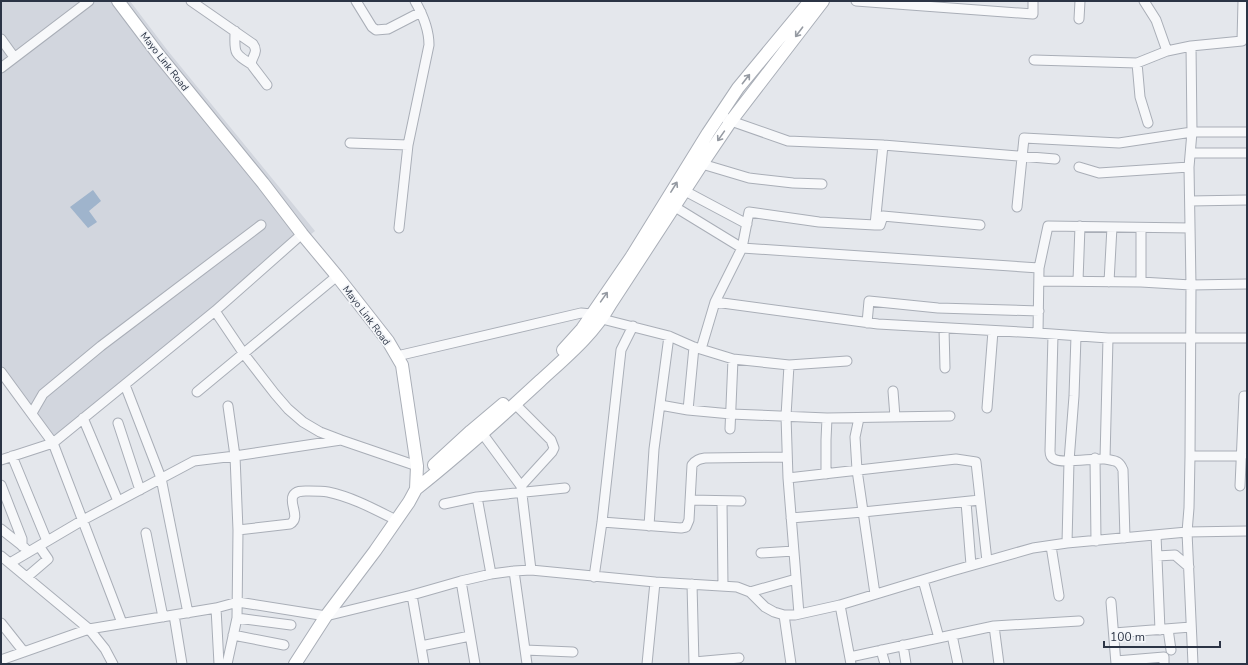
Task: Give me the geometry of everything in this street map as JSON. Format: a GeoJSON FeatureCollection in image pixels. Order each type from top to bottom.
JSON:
{"type":"FeatureCollection","features":[{"type":"Feature","properties":{"kind":"street"},"geometry":{"type":"LineString","coordinates":[[1,68],[89,1]]}},
{"type":"Feature","properties":{"kind":"street"},"geometry":{"type":"LineString","coordinates":[[191,1],[255,46],[256,52],[251,64]]}},
{"type":"Feature","properties":{"kind":"street"},"geometry":{"type":"LineString","coordinates":[[356,1],[372,27],[376,30],[388,29],[421,12]]}},
{"type":"Feature","properties":{"kind":"street"},"geometry":{"type":"LineString","coordinates":[[399,228],[408,145],[429,45],[427,28],[415,1]]}},
{"type":"Feature","properties":{"kind":"street"},"geometry":{"type":"LineString","coordinates":[[416,484],[450,462],[582,342],[632,256],[720,115],[743,82],[810,1]]}},
{"type":"Feature","properties":{"kind":"street"},"geometry":{"type":"LineString","coordinates":[[295,664],[326,616],[375,551],[409,502],[416,484],[471,431],[539,374],[582,329],[610,305],[731,121],[823,1]]}},
{"type":"Feature","properties":{"kind":"street"},"geometry":{"type":"LineString","coordinates":[[856,1],[983,6],[1033,14],[1033,1]]}},
{"type":"Feature","properties":{"kind":"street"},"geometry":{"type":"LineString","coordinates":[[1079,19],[1080,1]]}},
{"type":"Feature","properties":{"kind":"street"},"geometry":{"type":"LineString","coordinates":[[1144,1],[1156,20],[1167,51]]}},
{"type":"Feature","properties":{"kind":"street"},"geometry":{"type":"LineString","coordinates":[[1034,60],[1137,63],[1167,51],[1192,46],[1245,40],[1243,1]]}},
{"type":"Feature","properties":{"kind":"street","name":"Mayo Link Road"},"geometry":{"type":"LineString","coordinates":[[120,2],[158,54],[263,182],[302,234],[388,341],[402,365],[417,466],[416,484]]}},
{"type":"Feature","properties":{"kind":"street"},"geometry":{"type":"LineString","coordinates":[[235,31],[236,53],[239,58],[251,64],[252,68],[267,85]]}},
{"type":"Feature","properties":{"kind":"street"},"geometry":{"type":"LineString","coordinates":[[1,39],[14,57]]}},
{"type":"Feature","properties":{"kind":"street"},"geometry":{"type":"LineString","coordinates":[[1192,46],[1192,132],[1189,167],[1191,285],[1190,508],[1187,532],[1193,664]]}},
{"type":"Feature","properties":{"kind":"street"},"geometry":{"type":"LineString","coordinates":[[1137,63],[1140,96],[1148,123]]}},
{"type":"Feature","properties":{"kind":"street"},"geometry":{"type":"LineString","coordinates":[[720,115],[731,121],[788,141],[883,145],[1055,159]]}},
{"type":"Feature","properties":{"kind":"street"},"geometry":{"type":"LineString","coordinates":[[1017,207],[1024,138],[1119,143],[1192,132],[1247,132]]}},
{"type":"Feature","properties":{"kind":"street"},"geometry":{"type":"LineString","coordinates":[[350,143],[408,145]]}},
{"type":"Feature","properties":{"kind":"street"},"geometry":{"type":"LineString","coordinates":[[875,225],[883,145]]}},
{"type":"Feature","properties":{"kind":"street"},"geometry":{"type":"LineString","coordinates":[[1191,153],[1247,153]]}},
{"type":"Feature","properties":{"kind":"street"},"geometry":{"type":"LineString","coordinates":[[702,164],[749,178],[793,183],[822,184]]}},
{"type":"Feature","properties":{"kind":"street"},"geometry":{"type":"LineString","coordinates":[[1079,167],[1100,173],[1189,167]]}},
{"type":"Feature","properties":{"kind":"street"},"geometry":{"type":"LineString","coordinates":[[685,191],[747,224]]}},
{"type":"Feature","properties":{"kind":"street"},"geometry":{"type":"LineString","coordinates":[[1190,201],[1247,200]]}},
{"type":"Feature","properties":{"kind":"street"},"geometry":{"type":"LineString","coordinates":[[675,207],[742,248],[1039,268]]}},
{"type":"Feature","properties":{"kind":"street"},"geometry":{"type":"LineString","coordinates":[[688,410],[698,348],[715,302],[742,248],[749,212],[819,222],[880,225],[883,216],[980,225]]}},
{"type":"Feature","properties":{"kind":"street"},"geometry":{"type":"LineString","coordinates":[[32,413],[43,394],[101,346],[261,226]]}},
{"type":"Feature","properties":{"kind":"street"},"geometry":{"type":"LineString","coordinates":[[1038,334],[1039,268],[1048,226],[1190,228]]}},
{"type":"Feature","properties":{"kind":"street"},"geometry":{"type":"LineString","coordinates":[[1078,281],[1080,226]]}},
{"type":"Feature","properties":{"kind":"street"},"geometry":{"type":"LineString","coordinates":[[1109,282],[1112,227]]}},
{"type":"Feature","properties":{"kind":"street"},"geometry":{"type":"LineString","coordinates":[[1141,228],[1141,282]]}},
{"type":"Feature","properties":{"kind":"street"},"geometry":{"type":"LineString","coordinates":[[1,460],[53,443],[216,311],[302,234]]}},
{"type":"Feature","properties":{"kind":"street"},"geometry":{"type":"LineString","coordinates":[[197,392],[337,276]]}},
{"type":"Feature","properties":{"kind":"street"},"geometry":{"type":"LineString","coordinates":[[1039,281],[1141,282],[1191,285],[1247,284]]}},
{"type":"Feature","properties":{"kind":"street"},"geometry":{"type":"LineString","coordinates":[[867,323],[869,301],[938,308],[1039,312]]}},
{"type":"Feature","properties":{"kind":"street"},"geometry":{"type":"LineString","coordinates":[[715,302],[867,323],[1108,338],[1247,338]]}},
{"type":"Feature","properties":{"kind":"street"},"geometry":{"type":"LineString","coordinates":[[216,311],[244,354],[275,394],[288,409],[303,422],[320,432],[417,466]]}},
{"type":"Feature","properties":{"kind":"street"},"geometry":{"type":"LineString","coordinates":[[397,356],[569,314],[581,313],[669,336],[698,348],[733,359],[789,365],[847,361]]}},
{"type":"Feature","properties":{"kind":"street"},"geometry":{"type":"LineString","coordinates":[[594,577],[602,522],[621,350],[633,326]]}},
{"type":"Feature","properties":{"kind":"street"},"geometry":{"type":"LineString","coordinates":[[944,328],[945,368]]}},
{"type":"Feature","properties":{"kind":"street"},"geometry":{"type":"LineString","coordinates":[[987,408],[993,331]]}},
{"type":"Feature","properties":{"kind":"street"},"geometry":{"type":"LineString","coordinates":[[1053,335],[1051,456],[1054,460],[1069,461],[1105,458],[1120,463],[1123,470],[1125,538]]}},
{"type":"Feature","properties":{"kind":"street"},"geometry":{"type":"LineString","coordinates":[[649,526],[654,449],[669,336]]}},
{"type":"Feature","properties":{"kind":"street"},"geometry":{"type":"LineString","coordinates":[[1068,544],[1069,461],[1074,396],[1076,336]]}},
{"type":"Feature","properties":{"kind":"street"},"geometry":{"type":"LineString","coordinates":[[1105,458],[1108,338]]}},
{"type":"Feature","properties":{"kind":"street"},"geometry":{"type":"LineString","coordinates":[[730,429],[733,359]]}},
{"type":"Feature","properties":{"kind":"street"},"geometry":{"type":"LineString","coordinates":[[789,365],[786,416],[787,457],[800,614]]}},
{"type":"Feature","properties":{"kind":"street"},"geometry":{"type":"LineString","coordinates":[[1,372],[4,381],[32,413],[53,443],[122,623]]}},
{"type":"Feature","properties":{"kind":"street"},"geometry":{"type":"LineString","coordinates":[[125,384],[161,478],[188,613]]}},
{"type":"Feature","properties":{"kind":"street"},"geometry":{"type":"LineString","coordinates":[[893,391],[895,417]]}},
{"type":"Feature","properties":{"kind":"street"},"geometry":{"type":"LineString","coordinates":[[1240,486],[1244,396],[1247,396]]}},
{"type":"Feature","properties":{"kind":"street"},"geometry":{"type":"LineString","coordinates":[[515,404],[551,440],[554,448],[521,489]]}},
{"type":"Feature","properties":{"kind":"street"},"geometry":{"type":"LineString","coordinates":[[660,405],[688,410],[731,414],[827,418],[950,416]]}},
{"type":"Feature","properties":{"kind":"street"},"geometry":{"type":"LineString","coordinates":[[227,664],[237,618],[238,602],[238,530],[235,456],[228,406]]}},
{"type":"Feature","properties":{"kind":"street"},"geometry":{"type":"LineString","coordinates":[[83,418],[118,501]]}},
{"type":"Feature","properties":{"kind":"street"},"geometry":{"type":"LineString","coordinates":[[826,474],[827,418]]}},
{"type":"Feature","properties":{"kind":"street"},"geometry":{"type":"LineString","coordinates":[[859,418],[855,437],[857,470],[875,594]]}},
{"type":"Feature","properties":{"kind":"street"},"geometry":{"type":"LineString","coordinates":[[118,423],[140,490]]}},
{"type":"Feature","properties":{"kind":"street"},"geometry":{"type":"LineString","coordinates":[[482,433],[521,489],[532,570]]}},
{"type":"Feature","properties":{"kind":"street"},"geometry":{"type":"LineString","coordinates":[[10,563],[26,549],[39,546],[83,520],[194,461],[341,440]]}},
{"type":"Feature","properties":{"kind":"street"},"geometry":{"type":"LineString","coordinates":[[12,456],[48,541]]}},
{"type":"Feature","properties":{"kind":"street"},"geometry":{"type":"LineString","coordinates":[[1190,456],[1242,456]]}},
{"type":"Feature","properties":{"kind":"street"},"geometry":{"type":"LineString","coordinates":[[602,522],[681,528],[686,527],[689,520],[692,465],[700,458],[787,457]]}},
{"type":"Feature","properties":{"kind":"street"},"geometry":{"type":"LineString","coordinates":[[1095,458],[1096,541]]}},
{"type":"Feature","properties":{"kind":"street"},"geometry":{"type":"LineString","coordinates":[[788,478],[956,459],[976,462],[987,561]]}},
{"type":"Feature","properties":{"kind":"street"},"geometry":{"type":"LineString","coordinates":[[1,485],[26,549]]}},
{"type":"Feature","properties":{"kind":"street"},"geometry":{"type":"LineString","coordinates":[[444,504],[521,489],[565,488]]}},
{"type":"Feature","properties":{"kind":"street"},"geometry":{"type":"LineString","coordinates":[[238,530],[290,524],[295,518],[292,498],[294,493],[301,490],[326,492],[349,498],[396,520]]}},
{"type":"Feature","properties":{"kind":"street"},"geometry":{"type":"LineString","coordinates":[[477,497],[491,574]]}},
{"type":"Feature","properties":{"kind":"street"},"geometry":{"type":"LineString","coordinates":[[690,500],[722,502],[741,501]]}},
{"type":"Feature","properties":{"kind":"street"},"geometry":{"type":"LineString","coordinates":[[791,518],[980,500]]}},
{"type":"Feature","properties":{"kind":"street"},"geometry":{"type":"LineString","coordinates":[[722,502],[723,585]]}},
{"type":"Feature","properties":{"kind":"street"},"geometry":{"type":"LineString","coordinates":[[966,502],[971,565]]}},
{"type":"Feature","properties":{"kind":"street"},"geometry":{"type":"LineString","coordinates":[[1,529],[26,549]]}},
{"type":"Feature","properties":{"kind":"street"},"geometry":{"type":"LineString","coordinates":[[1,660],[89,629],[216,608],[238,602],[326,616],[412,595],[461,581],[491,574],[514,571],[532,570],[654,582],[737,587],[750,592],[765,607],[784,615],[800,614],[840,605],[971,565],[1033,548],[1187,532],[1247,532]]}},
{"type":"Feature","properties":{"kind":"street"},"geometry":{"type":"LineString","coordinates":[[146,533],[163,617]]}},
{"type":"Feature","properties":{"kind":"street"},"geometry":{"type":"LineString","coordinates":[[1156,535],[1164,629],[1170,650]]}},
{"type":"Feature","properties":{"kind":"street"},"geometry":{"type":"LineString","coordinates":[[27,577],[48,559],[39,546]]}},
{"type":"Feature","properties":{"kind":"street"},"geometry":{"type":"LineString","coordinates":[[1051,546],[1059,596]]}},
{"type":"Feature","properties":{"kind":"street"},"geometry":{"type":"LineString","coordinates":[[761,553],[794,551]]}},
{"type":"Feature","properties":{"kind":"street"},"geometry":{"type":"LineString","coordinates":[[1157,556],[1176,555],[1189,567]]}},
{"type":"Feature","properties":{"kind":"street"},"geometry":{"type":"LineString","coordinates":[[1,556],[89,629],[105,649],[112,664]]}},
{"type":"Feature","properties":{"kind":"street"},"geometry":{"type":"LineString","coordinates":[[514,571],[527,664]]}},
{"type":"Feature","properties":{"kind":"street"},"geometry":{"type":"LineString","coordinates":[[750,592],[796,579]]}},
{"type":"Feature","properties":{"kind":"street"},"geometry":{"type":"LineString","coordinates":[[923,580],[939,638]]}},
{"type":"Feature","properties":{"kind":"street"},"geometry":{"type":"LineString","coordinates":[[461,581],[475,664]]}},
{"type":"Feature","properties":{"kind":"street"},"geometry":{"type":"LineString","coordinates":[[647,664],[654,582]]}},
{"type":"Feature","properties":{"kind":"street"},"geometry":{"type":"LineString","coordinates":[[692,584],[694,663],[739,658]]}},
{"type":"Feature","properties":{"kind":"street"},"geometry":{"type":"LineString","coordinates":[[412,595],[424,664]]}},
{"type":"Feature","properties":{"kind":"street"},"geometry":{"type":"LineString","coordinates":[[1111,602],[1116,663],[1164,657],[1164,664]]}},
{"type":"Feature","properties":{"kind":"street"},"geometry":{"type":"LineString","coordinates":[[840,605],[850,661],[881,650],[994,626],[1079,621]]}},
{"type":"Feature","properties":{"kind":"street"},"geometry":{"type":"LineString","coordinates":[[216,608],[219,664]]}},
{"type":"Feature","properties":{"kind":"street"},"geometry":{"type":"LineString","coordinates":[[174,615],[182,664]]}},
{"type":"Feature","properties":{"kind":"street"},"geometry":{"type":"LineString","coordinates":[[784,615],[791,664]]}},
{"type":"Feature","properties":{"kind":"street"},"geometry":{"type":"LineString","coordinates":[[237,618],[291,625]]}},
{"type":"Feature","properties":{"kind":"street"},"geometry":{"type":"LineString","coordinates":[[1,623],[24,652]]}},
{"type":"Feature","properties":{"kind":"street"},"geometry":{"type":"LineString","coordinates":[[994,626],[999,664]]}},
{"type":"Feature","properties":{"kind":"street"},"geometry":{"type":"LineString","coordinates":[[1114,634],[1191,627]]}},
{"type":"Feature","properties":{"kind":"street"},"geometry":{"type":"LineString","coordinates":[[233,635],[284,646]]}},
{"type":"Feature","properties":{"kind":"street"},"geometry":{"type":"LineString","coordinates":[[952,635],[958,664]]}},
{"type":"Feature","properties":{"kind":"street"},"geometry":{"type":"LineString","coordinates":[[421,646],[470,636]]}},
{"type":"Feature","properties":{"kind":"street"},"geometry":{"type":"LineString","coordinates":[[904,646],[906,664]]}},
{"type":"Feature","properties":{"kind":"street"},"geometry":{"type":"LineString","coordinates":[[525,650],[573,652]]}},
{"type":"Feature","properties":{"kind":"street"},"geometry":{"type":"LineString","coordinates":[[881,650],[885,664]]}},
{"type":"Feature","properties":{"kind":"shaded area"},"geometry":{"type":"Polygon","coordinates":[[[1,1],[130,1],[168,51],[315,231],[53,443],[1,371],[1,1]]]}},
{"type":"Feature","properties":{"kind":"water"},"geometry":{"type":"Polygon","coordinates":[[[93,190],[101,201],[89,211],[97,222],[88,228],[70,207],[93,190]]]}}]}
